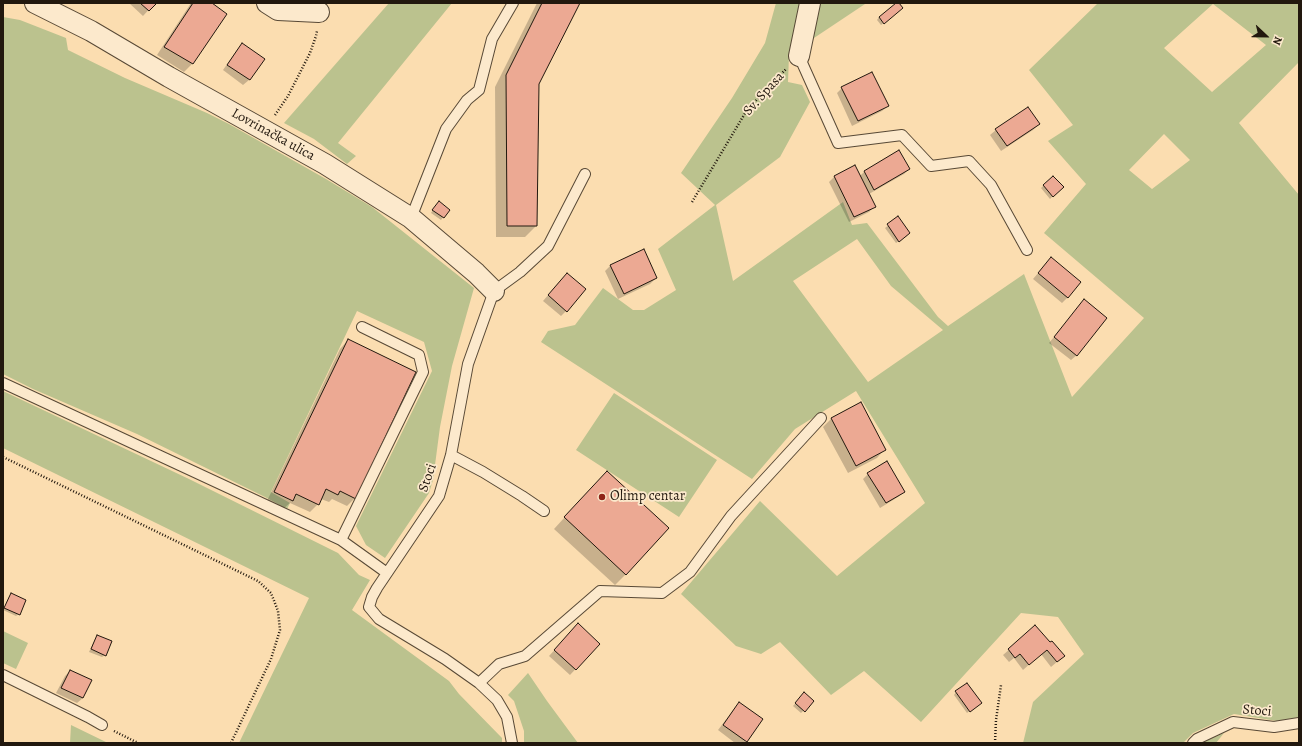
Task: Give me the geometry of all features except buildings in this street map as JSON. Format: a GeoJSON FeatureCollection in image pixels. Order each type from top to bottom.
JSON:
{"type":"FeatureCollection","features":[{"type":"Feature","properties":{"kind":"street","name":"Lovrinačka ulica"},"geometry":{"type":"LineString","coordinates":[[35,3],[91,31],[169,77],[325,164],[411,218],[476,273],[494,291]]}},
{"type":"Feature","properties":{"kind":"street"},"geometry":{"type":"LineString","coordinates":[[266,3],[278,10],[316,11]]}},
{"type":"Feature","properties":{"kind":"street"},"geometry":{"type":"LineString","coordinates":[[799,56],[810,3]]}},
{"type":"Feature","properties":{"kind":"lane"},"geometry":{"type":"LineString","coordinates":[[411,218],[446,129],[467,100],[479,90],[492,39],[513,3]]}},
{"type":"Feature","properties":{"kind":"lane"},"geometry":{"type":"LineString","coordinates":[[799,56],[838,143],[902,135],[931,166],[969,161],[991,185],[1027,250]]}},
{"type":"Feature","properties":{"kind":"lane"},"geometry":{"type":"LineString","coordinates":[[494,291],[520,272],[548,246],[585,174]]}},
{"type":"Feature","properties":{"kind":"lane","name":"Stoci"},"geometry":{"type":"LineString","coordinates":[[494,291],[468,364],[451,455],[439,496],[387,573],[372,597],[369,607],[379,618],[445,659],[479,683],[497,700],[507,717],[512,743]]}},
{"type":"Feature","properties":{"kind":"lane"},"geometry":{"type":"LineString","coordinates":[[341,540],[423,372],[419,355],[362,327]]}},
{"type":"Feature","properties":{"kind":"lane"},"geometry":{"type":"LineString","coordinates":[[3,383],[341,540],[387,573]]}},
{"type":"Feature","properties":{"kind":"lane"},"geometry":{"type":"LineString","coordinates":[[479,683],[499,664],[525,656],[600,591],[662,593],[690,572],[731,516],[821,418]]}},
{"type":"Feature","properties":{"kind":"lane"},"geometry":{"type":"LineString","coordinates":[[451,455],[489,476],[544,511]]}},
{"type":"Feature","properties":{"kind":"lane"},"geometry":{"type":"LineString","coordinates":[[3,674],[102,725]]}},
{"type":"Feature","properties":{"kind":"lane","name":"Stoci"},"geometry":{"type":"LineString","coordinates":[[1193,743],[1197,739],[1233,722],[1274,727],[1299,723]]}},
{"type":"Feature","properties":{"kind":"path"},"geometry":{"type":"LineString","coordinates":[[265,131],[288,96],[310,53],[316,36],[316,11]]}},
{"type":"Feature","properties":{"kind":"path","name":"Sv. Spasa"},"geometry":{"type":"LineString","coordinates":[[692,202],[747,110],[799,56]]}},
{"type":"Feature","properties":{"kind":"path"},"geometry":{"type":"LineString","coordinates":[[3,457],[258,581],[270,593],[278,610],[280,630],[271,659],[231,743]]}},
{"type":"Feature","properties":{"kind":"path"},"geometry":{"type":"LineString","coordinates":[[995,743],[996,720],[1001,685]]}},
{"type":"Feature","properties":{"kind":"path"},"geometry":{"type":"LineString","coordinates":[[102,725],[138,743]]}},
{"type":"Feature","properties":{"kind":"green space"},"geometry":{"type":"Polygon","coordinates":[[[389,3],[452,3],[338,143],[356,156],[347,164],[314,139],[284,123],[389,3]]]}},
{"type":"Feature","properties":{"kind":"green space"},"geometry":{"type":"Polygon","coordinates":[[[776,3],[802,3],[789,55],[788,82],[802,85],[810,102],[780,157],[716,205],[733,281],[843,202],[852,225],[867,223],[938,317],[948,326],[1024,274],[1072,397],[1144,318],[1044,233],[1086,184],[1048,141],[1073,125],[1029,70],[1098,3],[1299,3],[1299,62],[1239,123],[1299,195],[1299,717],[1277,721],[1234,714],[1193,733],[1183,743],[1023,743],[1033,702],[1084,654],[1058,617],[1021,613],[921,722],[864,671],[831,695],[780,642],[761,654],[736,646],[681,594],[760,501],[837,576],[925,503],[856,391],[795,429],[752,479],[541,342],[548,331],[575,325],[603,288],[633,310],[644,310],[676,290],[658,249],[715,205],[681,173],[732,98],[765,43],[776,3]],[[1213,4],[1164,48],[1212,92],[1266,45],[1213,4]],[[1164,134],[1129,170],[1152,189],[1190,160],[1164,134]],[[857,239],[793,281],[868,382],[943,330],[891,286],[857,239]]]}},
{"type":"Feature","properties":{"kind":"green space"},"geometry":{"type":"Polygon","coordinates":[[[817,3],[864,3],[865,4],[808,42],[817,3]]]}},
{"type":"Feature","properties":{"kind":"green space"},"geometry":{"type":"Polygon","coordinates":[[[3,17],[20,20],[66,38],[68,50],[125,78],[229,124],[326,179],[372,207],[474,288],[452,366],[440,427],[433,480],[429,493],[385,558],[366,545],[356,526],[432,371],[424,342],[357,311],[271,492],[290,503],[287,509],[137,434],[33,389],[3,374],[3,17]]]}},
{"type":"Feature","properties":{"kind":"green space"},"geometry":{"type":"Polygon","coordinates":[[[3,391],[189,479],[338,553],[359,575],[370,580],[352,610],[449,681],[459,694],[502,738],[502,743],[239,743],[309,598],[3,448],[3,391]]]}},
{"type":"Feature","properties":{"kind":"green space"},"geometry":{"type":"Polygon","coordinates":[[[614,393],[717,460],[679,517],[576,450],[614,393]]]}},
{"type":"Feature","properties":{"kind":"green space"},"geometry":{"type":"Polygon","coordinates":[[[3,631],[28,643],[16,669],[3,663],[3,631]]]}},
{"type":"Feature","properties":{"kind":"green space"},"geometry":{"type":"Polygon","coordinates":[[[528,673],[578,743],[524,743],[524,731],[514,701],[508,695],[528,673]]]}},
{"type":"Feature","properties":{"kind":"green space"},"geometry":{"type":"Polygon","coordinates":[[[71,725],[108,743],[70,743],[71,725]]]}},
{"type":"Feature","properties":{"kind":"green space"},"geometry":{"type":"Polygon","coordinates":[[[1224,733],[1216,743],[1201,743],[1224,733]]]}},
{"type":"Feature","properties":{"kind":"place","name":"Olimp centar"},"geometry":{"type":"Point","coordinates":[602,497]}}]}
